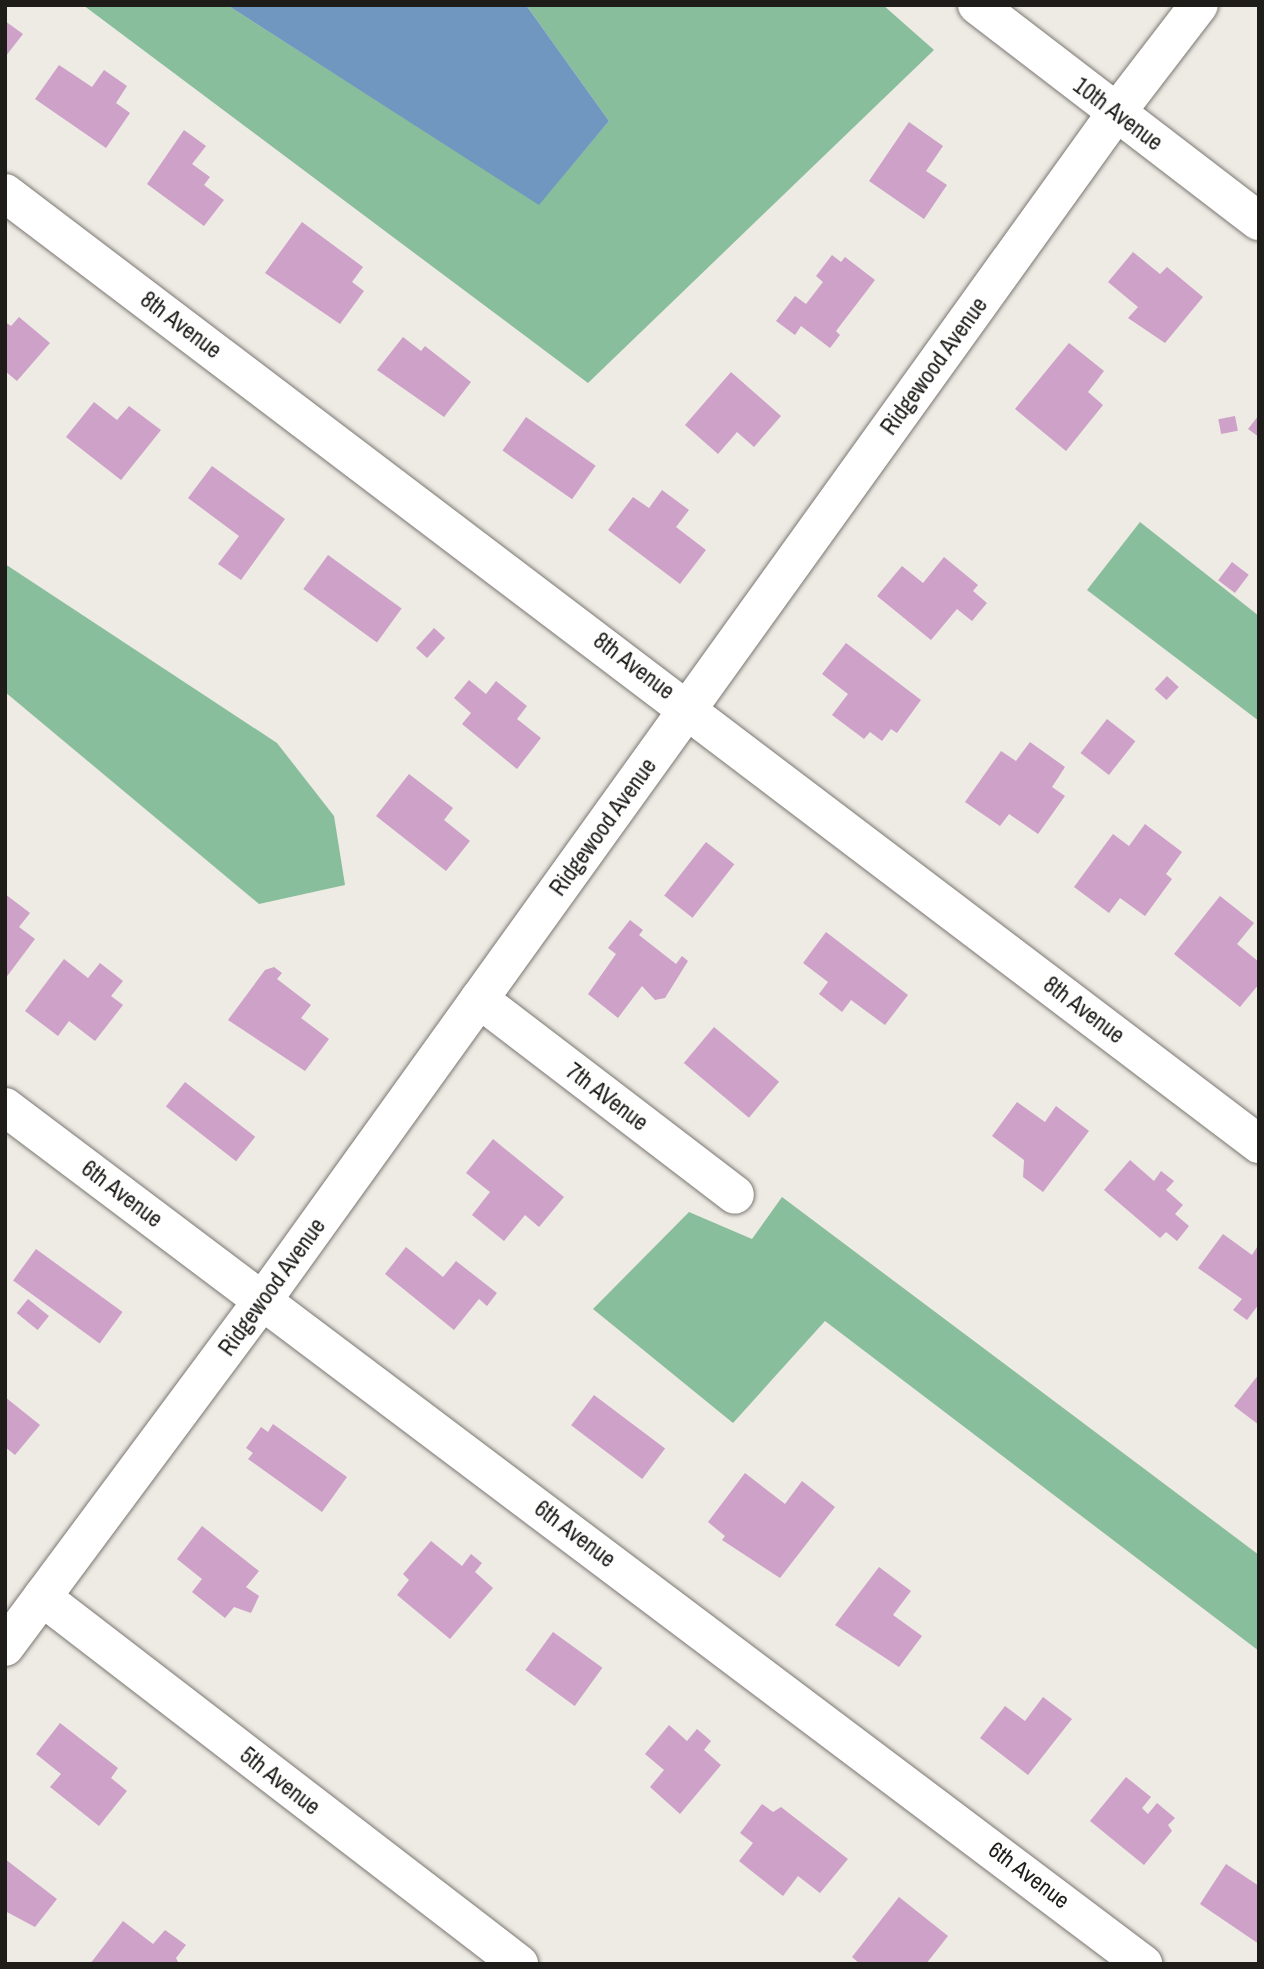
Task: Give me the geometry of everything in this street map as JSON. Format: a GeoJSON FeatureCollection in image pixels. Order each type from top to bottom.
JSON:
{"type":"FeatureCollection","features":[{"type":"Feature","properties":{"kind":"street","name":"10th Avenue"},"geometry":{"type":"LineString","coordinates":[[977,5],[1259,221]]}},
{"type":"Feature","properties":{"kind":"street","name":"Ridgewood Avenue"},"geometry":{"type":"LineString","coordinates":[[5,1647],[263,1300],[1116,113],[1199,5]]}},
{"type":"Feature","properties":{"kind":"street","name":"8th Avenue"},"geometry":{"type":"LineString","coordinates":[[5,193],[689,707],[1259,1144]]}},
{"type":"Feature","properties":{"kind":"street","name":"7th AVenue"},"geometry":{"type":"LineString","coordinates":[[479,999],[735,1195]]}},
{"type":"Feature","properties":{"kind":"street","name":"6th Avenue"},"geometry":{"type":"LineString","coordinates":[[5,1107],[1143,1964]]}},
{"type":"Feature","properties":{"kind":"street","name":"5th Avenue"},"geometry":{"type":"LineString","coordinates":[[42,1597],[519,1964]]}},
{"type":"Feature","properties":{"kind":"green space"},"geometry":{"type":"Polygon","coordinates":[[[83,5],[227,5],[539,204],[609,121],[526,5],[883,5],[934,50],[588,383],[83,5]]]}},
{"type":"Feature","properties":{"kind":"green space"},"geometry":{"type":"Polygon","coordinates":[[[1140,522],[1259,616],[1259,721],[1087,590],[1140,522]]]}},
{"type":"Feature","properties":{"kind":"green space"},"geometry":{"type":"Polygon","coordinates":[[[5,564],[277,743],[334,816],[345,885],[259,904],[5,692],[5,564]]]}},
{"type":"Feature","properties":{"kind":"green space"},"geometry":{"type":"Polygon","coordinates":[[[782,1197],[1259,1555],[1259,1651],[825,1321],[733,1423],[593,1309],[689,1212],[752,1239],[782,1197]]]}},
{"type":"Feature","properties":{"kind":"water"},"geometry":{"type":"Polygon","coordinates":[[[227,5],[526,5],[609,121],[539,205],[227,5]]]}},
{"type":"Feature","properties":{"kind":"building"},"geometry":{"type":"Polygon","coordinates":[[[5,21],[23,34],[5,57],[5,21]]]}},
{"type":"Feature","properties":{"kind":"building"},"geometry":{"type":"Polygon","coordinates":[[[59,65],[92,87],[104,70],[127,86],[116,103],[130,113],[106,148],[35,99],[59,65]]]}},
{"type":"Feature","properties":{"kind":"building"},"geometry":{"type":"Polygon","coordinates":[[[909,122],[943,146],[926,171],[947,185],[924,219],[869,181],[909,122]]]}},
{"type":"Feature","properties":{"kind":"building"},"geometry":{"type":"Polygon","coordinates":[[[184,130],[206,146],[192,164],[210,177],[204,185],[224,200],[204,226],[147,184],[184,130]]]}},
{"type":"Feature","properties":{"kind":"building"},"geometry":{"type":"Polygon","coordinates":[[[302,222],[363,267],[352,282],[364,291],[340,324],[265,273],[302,222]]]}},
{"type":"Feature","properties":{"kind":"building"},"geometry":{"type":"Polygon","coordinates":[[[1133,252],[1160,274],[1167,267],[1203,297],[1165,343],[1128,318],[1138,307],[1108,282],[1133,252]]]}},
{"type":"Feature","properties":{"kind":"building"},"geometry":{"type":"Polygon","coordinates":[[[832,255],[841,262],[845,257],[875,280],[836,331],[840,335],[830,348],[801,326],[795,335],[776,321],[795,296],[806,304],[823,282],[816,276],[832,255]]]}},
{"type":"Feature","properties":{"kind":"building"},"geometry":{"type":"Polygon","coordinates":[[[19,317],[50,343],[17,381],[5,371],[5,322],[11,326],[19,317]]]}},
{"type":"Feature","properties":{"kind":"building"},"geometry":{"type":"Polygon","coordinates":[[[403,337],[421,351],[425,346],[471,382],[444,417],[377,370],[403,337]]]}},
{"type":"Feature","properties":{"kind":"building"},"geometry":{"type":"Polygon","coordinates":[[[1069,343],[1104,371],[1088,392],[1103,405],[1066,451],[1015,409],[1069,343]]]}},
{"type":"Feature","properties":{"kind":"building"},"geometry":{"type":"Polygon","coordinates":[[[731,372],[781,416],[754,447],[737,432],[718,454],[685,425],[731,372]]]}},
{"type":"Feature","properties":{"kind":"building"},"geometry":{"type":"Polygon","coordinates":[[[94,402],[117,420],[129,406],[161,430],[121,480],[66,437],[94,402]]]}},
{"type":"Feature","properties":{"kind":"building"},"geometry":{"type":"Polygon","coordinates":[[[1259,415],[1259,437],[1248,429],[1259,415]]]}},
{"type":"Feature","properties":{"kind":"building"},"geometry":{"type":"Polygon","coordinates":[[[1235,416],[1238,431],[1221,434],[1218,419],[1235,416]]]}},
{"type":"Feature","properties":{"kind":"building"},"geometry":{"type":"Polygon","coordinates":[[[526,417],[596,466],[572,499],[502,451],[526,417]]]}},
{"type":"Feature","properties":{"kind":"building"},"geometry":{"type":"Polygon","coordinates":[[[212,466],[285,519],[241,580],[218,564],[239,536],[188,498],[212,466]]]}},
{"type":"Feature","properties":{"kind":"building"},"geometry":{"type":"Polygon","coordinates":[[[662,490],[689,510],[676,527],[706,550],[680,584],[608,530],[633,497],[649,508],[662,490]]]}},
{"type":"Feature","properties":{"kind":"building"},"geometry":{"type":"Polygon","coordinates":[[[328,555],[402,608],[377,642],[303,589],[328,555]]]}},
{"type":"Feature","properties":{"kind":"building"},"geometry":{"type":"Polygon","coordinates":[[[944,557],[978,585],[973,591],[987,603],[972,621],[957,609],[931,640],[877,596],[902,566],[923,583],[944,557]]]}},
{"type":"Feature","properties":{"kind":"building"},"geometry":{"type":"Polygon","coordinates":[[[1232,562],[1249,575],[1235,593],[1218,580],[1232,562]]]}},
{"type":"Feature","properties":{"kind":"building"},"geometry":{"type":"Polygon","coordinates":[[[434,628],[445,638],[427,658],[416,648],[434,628]]]}},
{"type":"Feature","properties":{"kind":"building"},"geometry":{"type":"Polygon","coordinates":[[[846,643],[921,700],[897,733],[891,729],[882,741],[870,732],[864,739],[832,715],[848,694],[822,674],[846,643]]]}},
{"type":"Feature","properties":{"kind":"building"},"geometry":{"type":"Polygon","coordinates":[[[1167,676],[1179,687],[1166,700],[1155,689],[1167,676]]]}},
{"type":"Feature","properties":{"kind":"building"},"geometry":{"type":"Polygon","coordinates":[[[469,680],[486,694],[496,681],[527,706],[517,719],[541,738],[517,769],[462,724],[471,713],[454,698],[469,680]]]}},
{"type":"Feature","properties":{"kind":"building"},"geometry":{"type":"Polygon","coordinates":[[[1107,719],[1135,741],[1109,775],[1081,753],[1107,719]]]}},
{"type":"Feature","properties":{"kind":"building"},"geometry":{"type":"Polygon","coordinates":[[[1030,742],[1065,767],[1052,787],[1065,796],[1038,834],[1009,814],[1000,826],[965,802],[1001,751],[1016,761],[1030,742]]]}},
{"type":"Feature","properties":{"kind":"building"},"geometry":{"type":"Polygon","coordinates":[[[409,774],[453,808],[444,820],[470,841],[446,871],[376,816],[409,774]]]}},
{"type":"Feature","properties":{"kind":"building"},"geometry":{"type":"Polygon","coordinates":[[[1145,824],[1182,852],[1166,874],[1172,879],[1145,916],[1120,898],[1109,913],[1074,887],[1113,834],[1129,846],[1145,824]]]}},
{"type":"Feature","properties":{"kind":"building"},"geometry":{"type":"Polygon","coordinates":[[[706,842],[734,864],[693,918],[664,896],[706,842]]]}},
{"type":"Feature","properties":{"kind":"building"},"geometry":{"type":"Polygon","coordinates":[[[5,894],[30,913],[19,927],[35,939],[5,979],[5,894]]]}},
{"type":"Feature","properties":{"kind":"building"},"geometry":{"type":"Polygon","coordinates":[[[1220,896],[1254,923],[1237,944],[1259,962],[1259,984],[1240,1007],[1174,954],[1220,896]]]}},
{"type":"Feature","properties":{"kind":"building"},"geometry":{"type":"Polygon","coordinates":[[[630,920],[643,930],[639,935],[676,964],[682,956],[688,961],[665,998],[655,1000],[642,986],[618,1018],[588,994],[616,954],[608,948],[630,920]]]}},
{"type":"Feature","properties":{"kind":"building"},"geometry":{"type":"Polygon","coordinates":[[[826,932],[908,995],[885,1025],[851,1000],[842,1012],[819,994],[828,982],[803,963],[826,932]]]}},
{"type":"Feature","properties":{"kind":"building"},"geometry":{"type":"Polygon","coordinates":[[[64,959],[88,978],[100,963],[123,981],[111,996],[123,1005],[95,1041],[69,1021],[58,1036],[25,1011],[64,959]]]}},
{"type":"Feature","properties":{"kind":"building"},"geometry":{"type":"Polygon","coordinates":[[[274,967],[282,973],[277,979],[311,1005],[301,1018],[329,1039],[305,1071],[228,1020],[265,970],[274,967]]]}},
{"type":"Feature","properties":{"kind":"building"},"geometry":{"type":"Polygon","coordinates":[[[714,1027],[779,1082],[749,1118],[684,1063],[714,1027]]]}},
{"type":"Feature","properties":{"kind":"building"},"geometry":{"type":"Polygon","coordinates":[[[185,1082],[255,1137],[236,1161],[166,1106],[185,1082]]]}},
{"type":"Feature","properties":{"kind":"building"},"geometry":{"type":"Polygon","coordinates":[[[1017,1102],[1045,1122],[1056,1106],[1089,1131],[1043,1192],[1023,1177],[1024,1160],[992,1136],[1017,1102]]]}},
{"type":"Feature","properties":{"kind":"building"},"geometry":{"type":"Polygon","coordinates":[[[493,1139],[564,1197],[539,1227],[525,1215],[504,1241],[472,1215],[490,1192],[466,1173],[493,1139]]]}},
{"type":"Feature","properties":{"kind":"building"},"geometry":{"type":"Polygon","coordinates":[[[1130,1160],[1154,1181],[1161,1171],[1174,1181],[1166,1190],[1183,1205],[1175,1214],[1189,1226],[1177,1241],[1166,1232],[1160,1238],[1104,1190],[1130,1160]]]}},
{"type":"Feature","properties":{"kind":"building"},"geometry":{"type":"Polygon","coordinates":[[[1223,1234],[1252,1255],[1259,1244],[1259,1304],[1247,1320],[1233,1310],[1242,1299],[1198,1268],[1223,1234]]]}},
{"type":"Feature","properties":{"kind":"building"},"geometry":{"type":"Polygon","coordinates":[[[406,1247],[443,1277],[456,1261],[497,1293],[487,1306],[479,1299],[454,1330],[385,1274],[406,1247]]]}},
{"type":"Feature","properties":{"kind":"building"},"geometry":{"type":"Polygon","coordinates":[[[36,1249],[123,1312],[100,1343],[13,1281],[36,1249]]]}},
{"type":"Feature","properties":{"kind":"building"},"geometry":{"type":"Polygon","coordinates":[[[28,1299],[49,1316],[38,1330],[17,1313],[28,1299]]]}},
{"type":"Feature","properties":{"kind":"building"},"geometry":{"type":"Polygon","coordinates":[[[1259,1374],[1259,1425],[1234,1406],[1259,1374]]]}},
{"type":"Feature","properties":{"kind":"building"},"geometry":{"type":"Polygon","coordinates":[[[594,1395],[665,1449],[642,1479],[571,1425],[594,1395]]]}},
{"type":"Feature","properties":{"kind":"building"},"geometry":{"type":"Polygon","coordinates":[[[5,1397],[40,1425],[15,1455],[5,1447],[5,1397]]]}},
{"type":"Feature","properties":{"kind":"building"},"geometry":{"type":"Polygon","coordinates":[[[273,1424],[347,1477],[322,1512],[248,1459],[253,1453],[246,1448],[261,1427],[268,1432],[273,1424]]]}},
{"type":"Feature","properties":{"kind":"building"},"geometry":{"type":"Polygon","coordinates":[[[745,1473],[785,1504],[802,1481],[835,1507],[780,1578],[722,1540],[725,1536],[708,1522],[745,1473]]]}},
{"type":"Feature","properties":{"kind":"building"},"geometry":{"type":"Polygon","coordinates":[[[202,1526],[259,1571],[246,1587],[259,1596],[251,1613],[234,1607],[225,1618],[192,1592],[202,1579],[177,1559],[202,1526]]]}},
{"type":"Feature","properties":{"kind":"building"},"geometry":{"type":"Polygon","coordinates":[[[431,1541],[462,1566],[471,1554],[482,1563],[475,1572],[493,1588],[450,1639],[397,1595],[409,1580],[403,1574],[431,1541]]]}},
{"type":"Feature","properties":{"kind":"building"},"geometry":{"type":"Polygon","coordinates":[[[879,1567],[911,1591],[893,1615],[922,1636],[899,1667],[835,1625],[879,1567]]]}},
{"type":"Feature","properties":{"kind":"building"},"geometry":{"type":"Polygon","coordinates":[[[553,1632],[602,1668],[575,1706],[525,1670],[553,1632]]]}},
{"type":"Feature","properties":{"kind":"building"},"geometry":{"type":"Polygon","coordinates":[[[1043,1697],[1072,1719],[1028,1775],[980,1738],[1005,1706],[1025,1721],[1043,1697]]]}},
{"type":"Feature","properties":{"kind":"building"},"geometry":{"type":"Polygon","coordinates":[[[60,1723],[118,1768],[111,1778],[127,1791],[99,1826],[50,1787],[61,1774],[36,1754],[60,1723]]]}},
{"type":"Feature","properties":{"kind":"building"},"geometry":{"type":"Polygon","coordinates":[[[669,1725],[687,1741],[697,1729],[711,1741],[704,1750],[721,1765],[680,1814],[650,1787],[664,1770],[645,1754],[669,1725]]]}},
{"type":"Feature","properties":{"kind":"building"},"geometry":{"type":"Polygon","coordinates":[[[1126,1777],[1151,1797],[1142,1808],[1148,1814],[1157,1803],[1175,1818],[1168,1825],[1172,1831],[1144,1865],[1090,1821],[1126,1777]]]}},
{"type":"Feature","properties":{"kind":"building"},"geometry":{"type":"Polygon","coordinates":[[[762,1804],[773,1812],[781,1807],[848,1859],[820,1893],[798,1876],[783,1896],[739,1861],[753,1843],[740,1833],[762,1804]]]}},
{"type":"Feature","properties":{"kind":"building"},"geometry":{"type":"Polygon","coordinates":[[[5,1859],[57,1899],[35,1927],[5,1911],[5,1859]]]}},
{"type":"Feature","properties":{"kind":"building"},"geometry":{"type":"Polygon","coordinates":[[[1226,1864],[1259,1886],[1259,1944],[1200,1904],[1226,1864]]]}},
{"type":"Feature","properties":{"kind":"building"},"geometry":{"type":"Polygon","coordinates":[[[899,1897],[948,1936],[926,1964],[860,1964],[852,1957],[899,1897]]]}},
{"type":"Feature","properties":{"kind":"building"},"geometry":{"type":"Polygon","coordinates":[[[123,1921],[153,1944],[165,1930],[186,1945],[176,1958],[179,1964],[90,1964],[123,1921]]]}}]}
